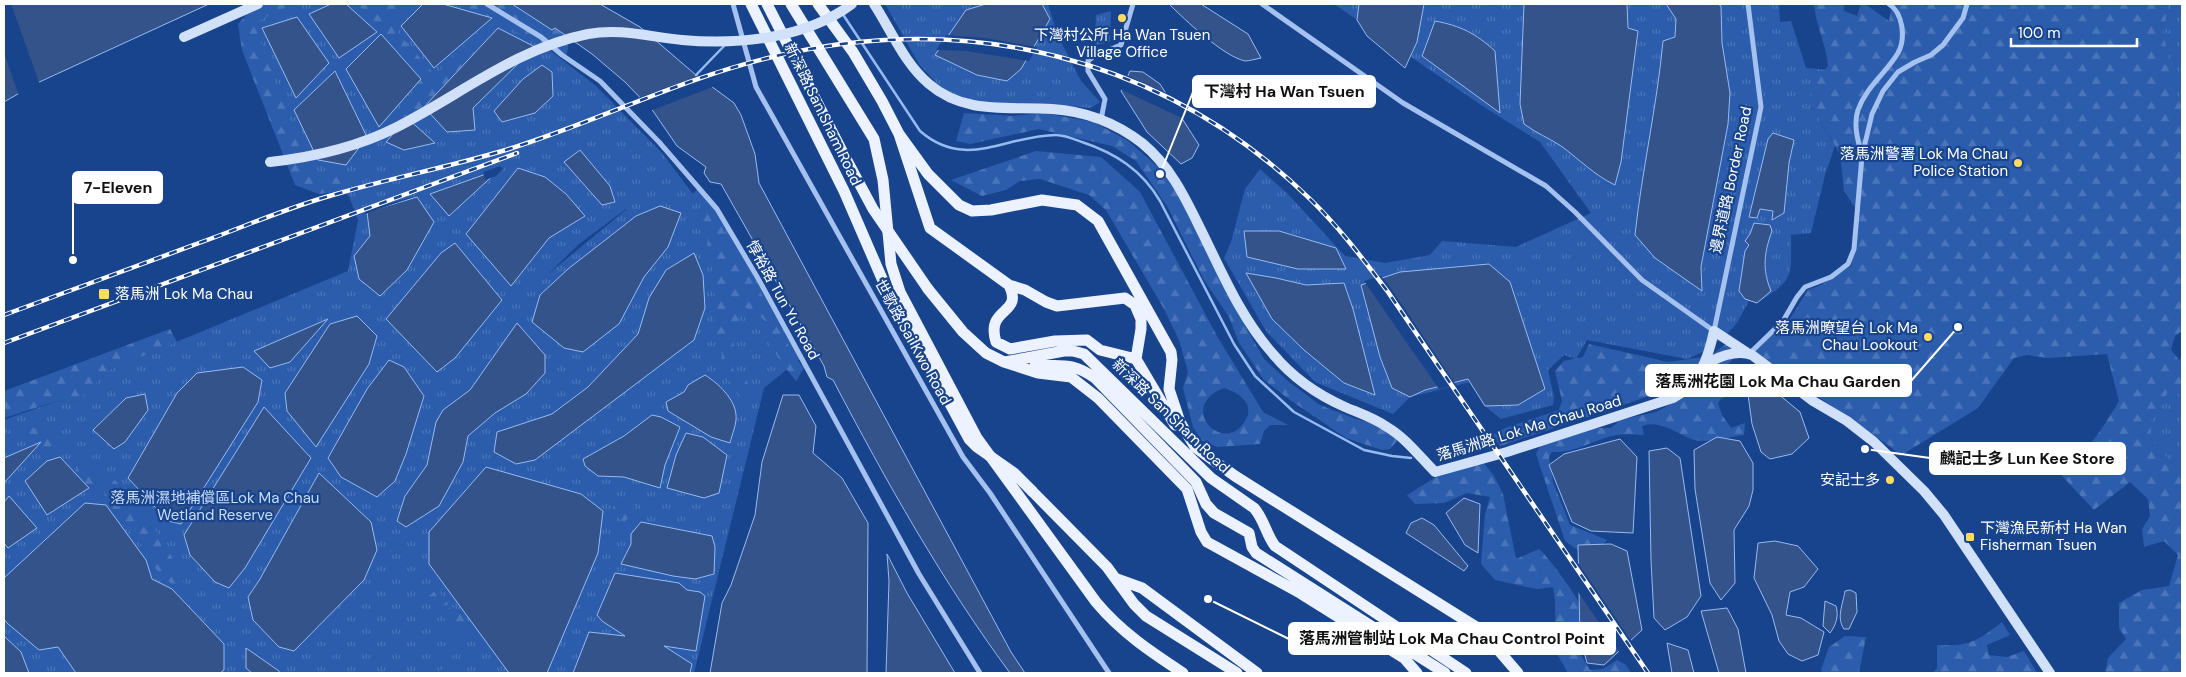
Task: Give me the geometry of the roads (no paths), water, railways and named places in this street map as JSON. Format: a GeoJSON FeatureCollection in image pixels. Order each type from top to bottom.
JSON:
{"type":"FeatureCollection","features":[{"type":"Feature","properties":{"kind":"main road","name":"新深路 San Sham Road"},"geometry":{"type":"LineString","coordinates":[[751,4],[844,191],[893,304],[969,439],[977,447],[1014,473],[1117,579],[1134,604],[1146,616],[1237,673]]}},
{"type":"Feature","properties":{"kind":"main road","name":"新深路 San Sham Road"},"geometry":{"type":"LineString","coordinates":[[767,4],[873,209],[928,289],[963,332],[986,353],[1004,362],[1038,373],[1057,374],[1078,381],[1098,398],[1187,490],[1200,532],[1207,542],[1300,593],[1404,658],[1417,673]]}},
{"type":"Feature","properties":{"kind":"main road","name":"新深路 San Sham Road"},"geometry":{"type":"LineString","coordinates":[[791,4],[874,140],[883,180],[891,264],[900,292]]}},
{"type":"Feature","properties":{"kind":"main road","name":"新深路 San Sham Road"},"geometry":{"type":"LineString","coordinates":[[818,4],[853,52],[899,134],[928,174],[959,205],[972,211],[991,210],[1042,200],[1077,205],[1098,221],[1171,352],[1169,390],[1180,422],[1195,447]]}},
{"type":"Feature","properties":{"kind":"main road","name":"新深路 San Sham Road"},"geometry":{"type":"LineString","coordinates":[[899,134],[930,228],[1009,285],[1057,306],[1125,298],[1135,305],[1141,319],[1136,359],[1182,437],[1235,476],[1481,630],[1518,673]]}},
{"type":"Feature","properties":{"kind":"main road","name":"新深路 San Sham Road"},"geometry":{"type":"LineString","coordinates":[[865,238],[877,252],[900,292],[977,438],[1096,602],[1128,636],[1183,673]]}},
{"type":"Feature","properties":{"kind":"main road","name":"新深路 San Sham Road"},"geometry":{"type":"LineString","coordinates":[[1009,285],[1014,294],[1012,304],[997,317],[992,330],[996,342],[1010,349],[1056,341],[1087,340],[1100,350],[1136,359]]}},
{"type":"Feature","properties":{"kind":"main road","name":"新深路 San Sham Road"},"geometry":{"type":"LineString","coordinates":[[1004,362],[1073,350],[1084,354],[1211,478],[1260,514],[1275,546],[1466,673]]}},
{"type":"Feature","properties":{"kind":"main road","name":"新深路 San Sham Road"},"geometry":{"type":"LineString","coordinates":[[1004,362],[1044,366],[1066,365],[1080,368],[1095,378],[1196,482],[1206,504],[1214,513],[1249,533],[1252,547],[1256,553],[1445,673]]}},
{"type":"Feature","properties":{"kind":"main road","name":"新深路 San Sham Road"},"geometry":{"type":"LineString","coordinates":[[1117,579],[1142,588],[1257,673]]}},
{"type":"Feature","properties":{"kind":"street"},"geometry":{"type":"LineString","coordinates":[[184,37],[258,4]]}},
{"type":"Feature","properties":{"kind":"street","name":"惇裕路 Tun Yu Road"},"geometry":{"type":"LineString","coordinates":[[487,4],[541,37],[566,58],[600,81],[659,142],[717,209],[760,280],[918,574],[980,673]]}},
{"type":"Feature","properties":{"kind":"street","name":"世歌路 Sai Kwo Road"},"geometry":{"type":"LineString","coordinates":[[733,4],[756,87],[958,448],[1109,673]]}},
{"type":"Feature","properties":{"kind":"street"},"geometry":{"type":"LineString","coordinates":[[270,162],[311,157],[383,134],[492,72],[534,52],[585,35],[613,32],[708,42],[754,39],[792,32],[817,23],[852,4]]}},
{"type":"Feature","properties":{"kind":"street","name":"落馬洲路 Lok Ma Chau Road"},"geometry":{"type":"LineString","coordinates":[[874,4],[916,71],[929,85],[948,97],[960,103],[983,108],[1063,110],[1101,120],[1140,142],[1170,173],[1186,198],[1247,320],[1274,357],[1316,392],[1380,422],[1395,432],[1435,472],[1516,449],[1672,398],[1694,382],[1703,367],[1714,331]]}},
{"type":"Feature","properties":{"kind":"street"},"geometry":{"type":"LineString","coordinates":[[1101,120],[1105,99],[1088,71],[1088,62],[1094,56],[1121,45],[1133,4]]}},
{"type":"Feature","properties":{"kind":"street"},"geometry":{"type":"LineString","coordinates":[[1262,4],[1403,103],[1546,186],[1575,212],[1637,276],[1668,300],[1759,359],[1813,401],[1840,416],[1865,434],[1924,490],[1965,544],[2050,673]]}},
{"type":"Feature","properties":{"kind":"street","name":"邊界道路 Border Road"},"geometry":{"type":"LineString","coordinates":[[1714,331],[1761,107],[1748,4]]}},
{"type":"Feature","properties":{"kind":"street"},"geometry":{"type":"LineString","coordinates":[[1862,156],[1855,122],[1858,111],[1874,81],[1898,52],[1902,36],[1902,21],[1896,9],[1889,4]]}},
{"type":"Feature","properties":{"kind":"street"},"geometry":{"type":"LineString","coordinates":[[1749,354],[1783,321],[1805,287],[1831,276],[1848,264],[1854,249],[1862,156],[1872,114],[1883,91],[1898,72],[1931,55],[1943,44],[1963,18],[1967,4]]}},
{"type":"Feature","properties":{"kind":"street","name":"落馬洲路 Lok Ma Chau Road"},"geometry":{"type":"LineString","coordinates":[[1703,367],[1722,356],[1749,354]]}},
{"type":"Feature","properties":{"kind":"waterway"},"geometry":{"type":"LineString","coordinates":[[842,13],[920,131],[937,143],[970,150],[1038,136],[1059,135],[1094,146],[1127,164],[1145,180],[1160,201],[1234,344],[1255,376],[1294,412],[1364,450],[1411,458]]}},
{"type":"Feature","properties":{"kind":"waterway"},"geometry":{"type":"LineString","coordinates":[[696,75],[725,45]]}},
{"type":"Feature","properties":{"kind":"railway"},"geometry":{"type":"LineString","coordinates":[[4,315],[309,202],[509,149],[703,77],[768,58],[842,44],[915,39],[987,43],[1057,56],[1126,79],[1191,110],[1253,150],[1321,210],[1388,292],[1648,673]]}},
{"type":"Feature","properties":{"kind":"railway"},"geometry":{"type":"LineString","coordinates":[[4,343],[517,153]]}},
{"type":"Feature","properties":{"kind":"place","name":"下灣村公所 Ha Wan Tsuen Village Office"},"geometry":{"type":"Point","coordinates":[1122,18]}},
{"type":"Feature","properties":{"kind":"place","name":"落馬洲警署 Lok Ma Chau Police Station"},"geometry":{"type":"Point","coordinates":[2018,163]}},
{"type":"Feature","properties":{"kind":"place","name":"下灣村 Ha Wan Tsuen"},"geometry":{"type":"Point","coordinates":[1160,174]}},
{"type":"Feature","properties":{"kind":"place","name":"7-Eleven"},"geometry":{"type":"Point","coordinates":[73,260]}},
{"type":"Feature","properties":{"kind":"place","name":"落馬洲 Lok Ma Chau"},"geometry":{"type":"Point","coordinates":[104,294]}},
{"type":"Feature","properties":{"kind":"place","name":"落馬洲花園 Lok Ma Chau Garden"},"geometry":{"type":"Point","coordinates":[1958,327]}},
{"type":"Feature","properties":{"kind":"place","name":"落馬洲暸望台 Lok Ma Chau Lookout"},"geometry":{"type":"Point","coordinates":[1928,337]}},
{"type":"Feature","properties":{"kind":"place","name":"麟記士多 Lun Kee Store"},"geometry":{"type":"Point","coordinates":[1865,449]}},
{"type":"Feature","properties":{"kind":"place","name":"安記士多"},"geometry":{"type":"Point","coordinates":[1890,480]}},
{"type":"Feature","properties":{"kind":"place","name":"下灣漁民新村 Ha Wan Fisherman Tsuen"},"geometry":{"type":"Point","coordinates":[1970,537]}},
{"type":"Feature","properties":{"kind":"place","name":"落馬洲管制站 Lok Ma Chau Control Point"},"geometry":{"type":"Point","coordinates":[1208,599]}},
{"type":"Feature","properties":{"kind":"park label","name":"落馬洲濕地補償區Lok Ma Chau Wetland Reserve"},"geometry":{"type":"Point","coordinates":[215,506]}}]}
